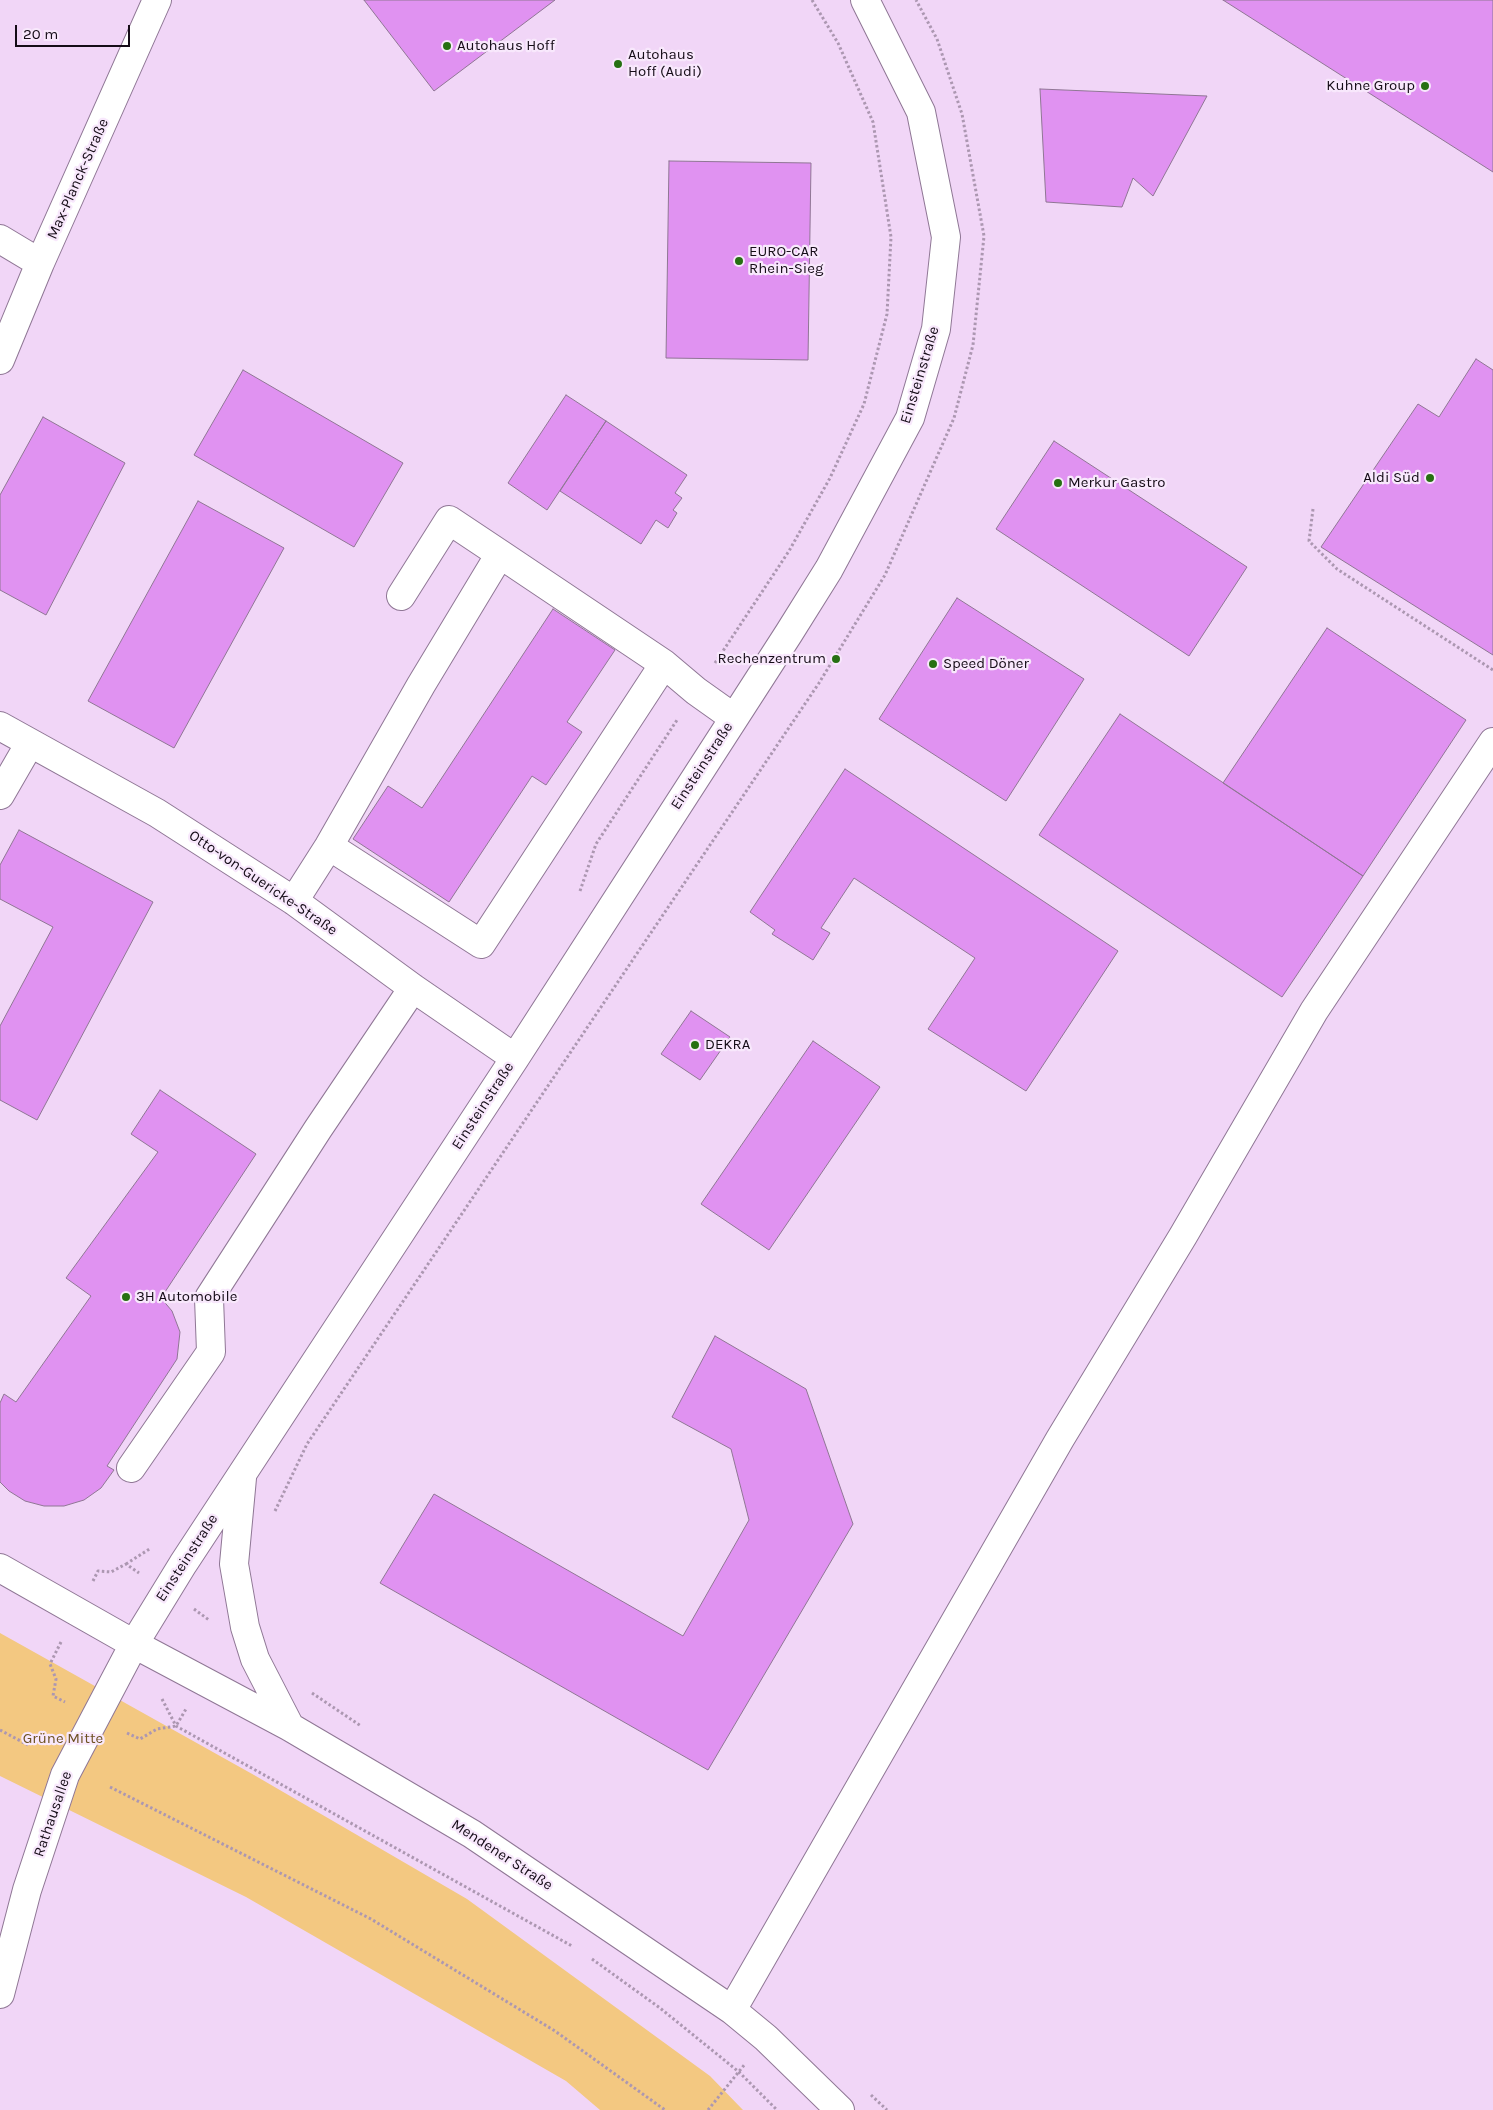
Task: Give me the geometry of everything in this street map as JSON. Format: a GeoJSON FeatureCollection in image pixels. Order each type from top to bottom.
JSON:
{"type":"FeatureCollection","features":[{"type":"Feature","properties":{"kind":"street","name":"Max-Planck-Straße"},"geometry":{"type":"LineString","coordinates":[[0,360],[40,263],[157,0]]}},
{"type":"Feature","properties":{"kind":"street","name":"Einsteinstraße"},"geometry":{"type":"LineString","coordinates":[[134,1644],[183,1564],[515,1058],[829,569],[910,418],[936,329],[946,237],[922,112],[865,0]]}},
{"type":"Feature","properties":{"kind":"street"},"geometry":{"type":"LineString","coordinates":[[0,239],[40,263]]}},
{"type":"Feature","properties":{"kind":"street"},"geometry":{"type":"LineString","coordinates":[[401,596],[450,520],[664,664],[696,691],[734,718]]}},
{"type":"Feature","properties":{"kind":"street"},"geometry":{"type":"LineString","coordinates":[[294,901],[329,846],[421,685],[500,554]]}},
{"type":"Feature","properties":{"kind":"street"},"geometry":{"type":"LineString","coordinates":[[329,846],[481,944],[664,664]]}},
{"type":"Feature","properties":{"kind":"street","name":"Otto-von-Guericke-Straße"},"geometry":{"type":"LineString","coordinates":[[0,726],[157,813],[294,901],[412,988],[515,1058]]}},
{"type":"Feature","properties":{"kind":"street"},"geometry":{"type":"LineString","coordinates":[[732,2010],[1060,1439],[1183,1236],[1314,1011],[1493,742]]}},
{"type":"Feature","properties":{"kind":"street"},"geometry":{"type":"LineString","coordinates":[[0,795],[30,743]]}},
{"type":"Feature","properties":{"kind":"street"},"geometry":{"type":"LineString","coordinates":[[131,1468],[211,1352],[209,1298],[412,988]]}},
{"type":"Feature","properties":{"kind":"street","name":"Einsteinstraße"},"geometry":{"type":"LineString","coordinates":[[242,1474],[234,1564],[245,1627],[256,1659],[290,1728]]}},
{"type":"Feature","properties":{"kind":"street","name":"Mendener Straße"},"geometry":{"type":"LineString","coordinates":[[0,1568],[134,1644],[290,1728],[472,1834],[732,2010],[766,2038],[840,2110]]}},
{"type":"Feature","properties":{"kind":"street","name":"Rathausallee"},"geometry":{"type":"LineString","coordinates":[[0,1994],[27,1890],[65,1775],[134,1644]]}},
{"type":"Feature","properties":{"kind":"path"},"geometry":{"type":"LineString","coordinates":[[1313,509],[1309,541],[1337,569],[1493,670]]}},
{"type":"Feature","properties":{"kind":"path"},"geometry":{"type":"LineString","coordinates":[[176,1726],[576,1948]]}},
{"type":"Feature","properties":{"kind":"path"},"geometry":{"type":"LineString","coordinates":[[0,1730],[28,1745]]}},
{"type":"Feature","properties":{"kind":"path"},"geometry":{"type":"LineString","coordinates":[[110,1787],[371,1919],[556,2031],[665,2110]]}},
{"type":"Feature","properties":{"kind":"path"},"geometry":{"type":"LineString","coordinates":[[591,1959],[660,2008],[739,2072],[777,2110]]}},
{"type":"Feature","properties":{"kind":"path"},"geometry":{"type":"LineString","coordinates":[[708,2110],[766,2038]]}},
{"type":"Feature","properties":{"kind":"green space","name":"Grüne Mitte"},"geometry":{"type":"Polygon","coordinates":[[[0,1633],[254,1775],[467,1899],[710,2076],[743,2110],[600,2110],[566,2081],[246,1897],[0,1776],[0,1633]]]}},
{"type":"Feature","properties":{"kind":"building","name":"Autohaus Hoff"},"geometry":{"type":"Polygon","coordinates":[[[364,0],[555,0],[434,91],[364,0]]]}},
{"type":"Feature","properties":{"kind":"building","name":"Kuhne Group"},"geometry":{"type":"Polygon","coordinates":[[[1223,0],[1493,0],[1493,172],[1223,0]]]}},
{"type":"Feature","properties":{"kind":"building"},"geometry":{"type":"Polygon","coordinates":[[[1040,89],[1207,96],[1153,196],[1133,178],[1122,207],[1046,202],[1040,89]]]}},
{"type":"Feature","properties":{"kind":"building","name":"EURO-CAR Rhein-Sieg"},"geometry":{"type":"Polygon","coordinates":[[[669,161],[811,163],[808,360],[666,358],[669,161]]]}},
{"type":"Feature","properties":{"kind":"building","name":"Aldi Süd"},"geometry":{"type":"Polygon","coordinates":[[[1476,359],[1493,370],[1493,655],[1321,547],[1418,404],[1439,417],[1476,359]]]}},
{"type":"Feature","properties":{"kind":"building"},"geometry":{"type":"Polygon","coordinates":[[[243,370],[403,463],[354,547],[194,455],[243,370]]]}},
{"type":"Feature","properties":{"kind":"building"},"geometry":{"type":"Polygon","coordinates":[[[566,395],[606,421],[547,510],[508,483],[566,395]]]}},
{"type":"Feature","properties":{"kind":"building"},"geometry":{"type":"Polygon","coordinates":[[[43,417],[125,463],[46,615],[0,590],[0,495],[43,417]]]}},
{"type":"Feature","properties":{"kind":"building"},"geometry":{"type":"Polygon","coordinates":[[[606,421],[687,475],[675,493],[682,498],[673,510],[677,513],[668,528],[656,520],[641,544],[560,491],[606,421]]]}},
{"type":"Feature","properties":{"kind":"building"},"geometry":{"type":"Polygon","coordinates":[[[1054,441],[1247,567],[1189,656],[996,529],[1054,441]]]}},
{"type":"Feature","properties":{"kind":"building"},"geometry":{"type":"Polygon","coordinates":[[[198,501],[284,548],[174,748],[88,701],[198,501]]]}},
{"type":"Feature","properties":{"kind":"building"},"geometry":{"type":"Polygon","coordinates":[[[957,598],[1084,679],[1006,801],[879,719],[957,598]]]}},
{"type":"Feature","properties":{"kind":"building"},"geometry":{"type":"Polygon","coordinates":[[[553,609],[615,650],[567,722],[582,732],[546,785],[532,776],[449,902],[353,839],[388,786],[422,808],[553,609]]]}},
{"type":"Feature","properties":{"kind":"building"},"geometry":{"type":"Polygon","coordinates":[[[1327,628],[1466,720],[1363,876],[1223,783],[1327,628]]]}},
{"type":"Feature","properties":{"kind":"building"},"geometry":{"type":"Polygon","coordinates":[[[1120,714],[1363,876],[1282,997],[1039,835],[1120,714]]]}},
{"type":"Feature","properties":{"kind":"building"},"geometry":{"type":"Polygon","coordinates":[[[845,769],[1118,951],[1026,1091],[928,1029],[975,958],[854,878],[821,928],[830,933],[813,960],[772,934],[775,930],[750,912],[845,769]]]}},
{"type":"Feature","properties":{"kind":"building"},"geometry":{"type":"Polygon","coordinates":[[[19,830],[153,902],[37,1120],[0,1100],[0,1026],[53,927],[0,899],[0,865],[19,830]]]}},
{"type":"Feature","properties":{"kind":"building","name":"DEKRA"},"geometry":{"type":"Polygon","coordinates":[[[691,1011],[730,1037],[700,1080],[661,1054],[691,1011]]]}},
{"type":"Feature","properties":{"kind":"building"},"geometry":{"type":"Polygon","coordinates":[[[813,1041],[880,1087],[769,1250],[701,1204],[813,1041]]]}},
{"type":"Feature","properties":{"kind":"building","name":"3H Automobile"},"geometry":{"type":"Polygon","coordinates":[[[160,1090],[256,1154],[161,1298],[172,1311],[180,1332],[177,1359],[107,1466],[114,1470],[101,1488],[84,1500],[64,1506],[44,1506],[25,1501],[9,1491],[0,1482],[0,1403],[4,1394],[16,1402],[91,1296],[66,1278],[158,1152],[131,1134],[160,1090]]]}},
{"type":"Feature","properties":{"kind":"building"},"geometry":{"type":"Polygon","coordinates":[[[715,1336],[806,1389],[853,1524],[708,1770],[380,1583],[434,1494],[683,1636],[749,1520],[731,1449],[672,1417],[715,1336]]]}},
{"type":"Feature","properties":{"kind":"place","name":"Autohaus Hoff"},"geometry":{"type":"Point","coordinates":[447,46]}},
{"type":"Feature","properties":{"kind":"place","name":"Autohaus Hoff (Audi)"},"geometry":{"type":"Point","coordinates":[618,64]}},
{"type":"Feature","properties":{"kind":"place","name":"Kuhne Group"},"geometry":{"type":"Point","coordinates":[1425,86]}},
{"type":"Feature","properties":{"kind":"place","name":"EURO-CAR Rhein-Sieg"},"geometry":{"type":"Point","coordinates":[739,261]}},
{"type":"Feature","properties":{"kind":"place","name":"Aldi Süd"},"geometry":{"type":"Point","coordinates":[1430,478]}},
{"type":"Feature","properties":{"kind":"place","name":"Merkur Gastro"},"geometry":{"type":"Point","coordinates":[1058,483]}},
{"type":"Feature","properties":{"kind":"place","name":"Rechenzentrum"},"geometry":{"type":"Point","coordinates":[836,659]}},
{"type":"Feature","properties":{"kind":"place","name":"Speed Döner"},"geometry":{"type":"Point","coordinates":[933,664]}},
{"type":"Feature","properties":{"kind":"place","name":"DEKRA"},"geometry":{"type":"Point","coordinates":[695,1045]}},
{"type":"Feature","properties":{"kind":"place","name":"3H Automobile"},"geometry":{"type":"Point","coordinates":[126,1297]}}]}
